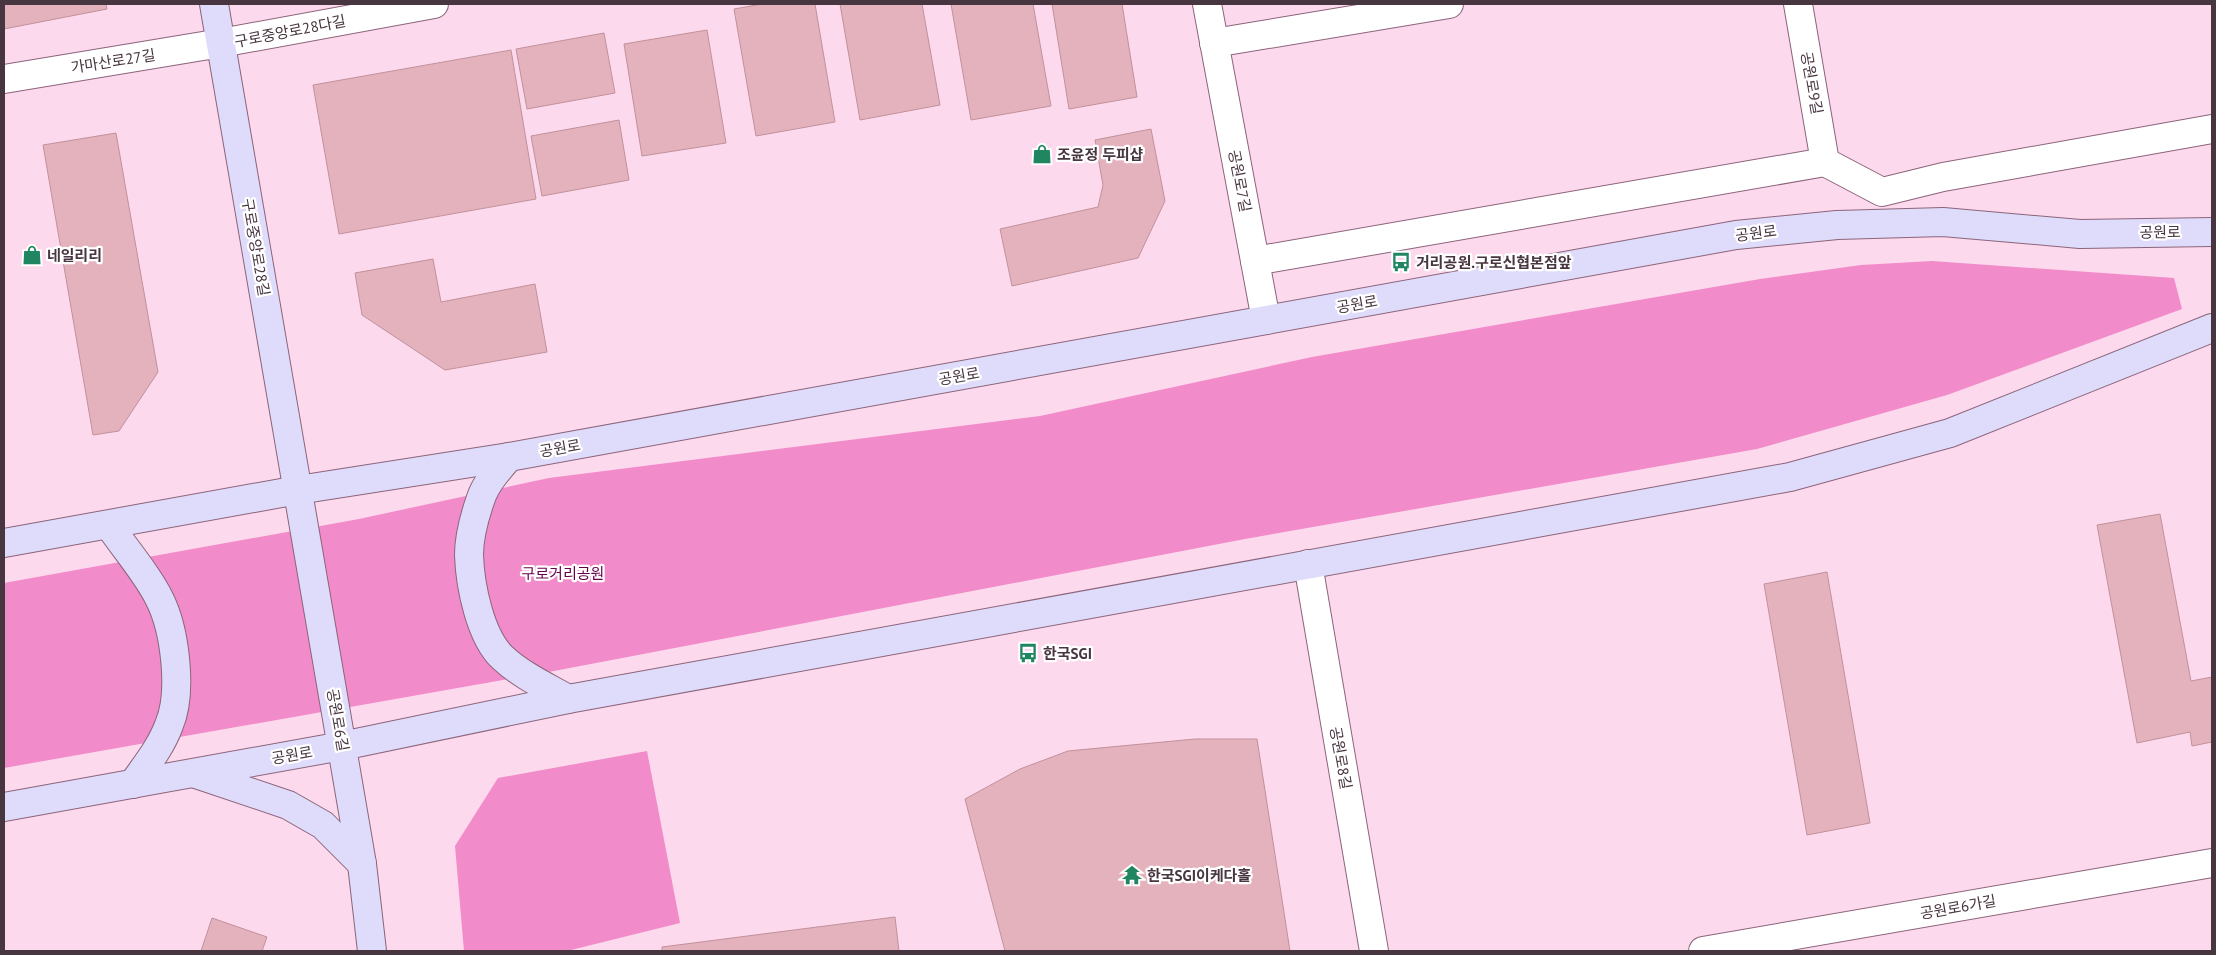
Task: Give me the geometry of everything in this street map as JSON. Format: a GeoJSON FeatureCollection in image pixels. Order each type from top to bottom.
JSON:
{"type":"FeatureCollection","features":[{"type":"Feature","properties":{"kind":"main road","name":"구로중앙로28길"},"geometry":{"type":"LineString","coordinates":[[214,4],[298,490]]}},
{"type":"Feature","properties":{"kind":"main road","name":"공원로"},"geometry":{"type":"LineString","coordinates":[[4,543],[298,490],[509,457],[1736,235],[1837,225],[1943,222],[2080,234],[2212,232]]}},
{"type":"Feature","properties":{"kind":"main road","name":"공원로"},"geometry":{"type":"LineString","coordinates":[[4,807],[342,746],[568,699],[1790,477],[1950,433],[2212,328]]}},
{"type":"Feature","properties":{"kind":"main road"},"geometry":{"type":"LineString","coordinates":[[509,457],[494,475],[482,496],[474,523],[469,554],[475,596],[484,630],[502,658],[568,699]]}},
{"type":"Feature","properties":{"kind":"main road","name":"공원로6길"},"geometry":{"type":"LineString","coordinates":[[298,490],[362,864],[372,951]]}},
{"type":"Feature","properties":{"kind":"main road"},"geometry":{"type":"LineString","coordinates":[[109,525],[159,598],[167,618],[173,646],[176,675],[170,723],[160,745],[133,784]]}},
{"type":"Feature","properties":{"kind":"main road"},"geometry":{"type":"LineString","coordinates":[[192,773],[288,805],[323,825],[362,864]]}},
{"type":"Feature","properties":{"kind":"street","name":"구로중앙로28다길"},"geometry":{"type":"LineString","coordinates":[[221,43],[387,8],[434,4]]}},
{"type":"Feature","properties":{"kind":"street","name":"공원로7길"},"geometry":{"type":"LineString","coordinates":[[1207,4],[1266,320]]}},
{"type":"Feature","properties":{"kind":"street"},"geometry":{"type":"LineString","coordinates":[[1214,42],[1449,4]]}},
{"type":"Feature","properties":{"kind":"street","name":"공원로9길"},"geometry":{"type":"LineString","coordinates":[[1798,4],[1825,162]]}},
{"type":"Feature","properties":{"kind":"street","name":"가마산로27길"},"geometry":{"type":"LineString","coordinates":[[4,80],[221,43]]}},
{"type":"Feature","properties":{"kind":"street"},"geometry":{"type":"LineString","coordinates":[[1255,261],[1825,162],[1882,192],[1943,177],[2212,129]]}},
{"type":"Feature","properties":{"kind":"street","name":"공원로8길"},"geometry":{"type":"LineString","coordinates":[[1308,564],[1374,951]]}},
{"type":"Feature","properties":{"kind":"street","name":"공원로6가길"},"geometry":{"type":"LineString","coordinates":[[1703,951],[2212,863]]}},
{"type":"Feature","properties":{"kind":"green space","name":"구로거리공원"},"geometry":{"type":"Polygon","coordinates":[[[1932,261],[2174,278],[2182,309],[1947,395],[1757,449],[1245,539],[554,671],[4,768],[4,583],[359,519],[549,478],[1040,416],[1312,357],[1760,279],[1861,265],[1932,261]]]}},
{"type":"Feature","properties":{"kind":"green space"},"geometry":{"type":"Polygon","coordinates":[[[647,751],[680,923],[567,951],[464,951],[455,846],[498,778],[647,751]]]}},
{"type":"Feature","properties":{"kind":"building"},"geometry":{"type":"Polygon","coordinates":[[[4,4],[106,4],[107,9],[4,29],[4,4]]]}},
{"type":"Feature","properties":{"kind":"building"},"geometry":{"type":"Polygon","coordinates":[[[762,4],[815,4],[835,122],[756,136],[734,9],[762,4]]]}},
{"type":"Feature","properties":{"kind":"building"},"geometry":{"type":"Polygon","coordinates":[[[840,4],[922,4],[940,105],[860,120],[840,4]]]}},
{"type":"Feature","properties":{"kind":"building"},"geometry":{"type":"Polygon","coordinates":[[[951,4],[1033,4],[1051,106],[971,120],[951,4]]]}},
{"type":"Feature","properties":{"kind":"building"},"geometry":{"type":"Polygon","coordinates":[[[1052,4],[1122,4],[1137,97],[1069,109],[1052,4]]]}},
{"type":"Feature","properties":{"kind":"building"},"geometry":{"type":"Polygon","coordinates":[[[707,30],[726,143],[642,156],[624,44],[707,30]]]}},
{"type":"Feature","properties":{"kind":"building"},"geometry":{"type":"Polygon","coordinates":[[[604,33],[615,93],[527,109],[516,49],[604,33]]]}},
{"type":"Feature","properties":{"kind":"building"},"geometry":{"type":"Polygon","coordinates":[[[511,50],[536,199],[339,234],[313,85],[511,50]]]}},
{"type":"Feature","properties":{"kind":"building"},"geometry":{"type":"Polygon","coordinates":[[[619,120],[629,180],[542,196],[531,136],[619,120]]]}},
{"type":"Feature","properties":{"kind":"building"},"geometry":{"type":"Polygon","coordinates":[[[1151,129],[1165,201],[1138,258],[1012,286],[1000,229],[1098,207],[1103,185],[1095,140],[1151,129]]]}},
{"type":"Feature","properties":{"kind":"building"},"geometry":{"type":"Polygon","coordinates":[[[116,133],[158,372],[119,431],[93,435],[43,145],[116,133]]]}},
{"type":"Feature","properties":{"kind":"building"},"geometry":{"type":"Polygon","coordinates":[[[433,259],[441,302],[535,284],[547,352],[445,370],[362,315],[355,273],[433,259]]]}},
{"type":"Feature","properties":{"kind":"building"},"geometry":{"type":"Polygon","coordinates":[[[2160,514],[2191,681],[2212,677],[2212,742],[2192,746],[2190,732],[2137,743],[2097,525],[2160,514]]]}},
{"type":"Feature","properties":{"kind":"building"},"geometry":{"type":"Polygon","coordinates":[[[1827,572],[1870,823],[1807,835],[1764,584],[1827,572]]]}},
{"type":"Feature","properties":{"kind":"building","name":"한국SGI이케다홀"},"geometry":{"type":"Polygon","coordinates":[[[1195,739],[1257,739],[1290,951],[1005,951],[965,799],[1020,769],[1068,751],[1195,739]]]}},
{"type":"Feature","properties":{"kind":"building"},"geometry":{"type":"Polygon","coordinates":[[[895,917],[899,951],[662,951],[662,947],[895,917]]]}},
{"type":"Feature","properties":{"kind":"building"},"geometry":{"type":"Polygon","coordinates":[[[212,918],[267,937],[262,951],[201,951],[212,918]]]}},
{"type":"Feature","properties":{"kind":"place","name":"조윤정 두피샵"},"geometry":{"type":"Point","coordinates":[1042,154]}},
{"type":"Feature","properties":{"kind":"place","name":"네일리리"},"geometry":{"type":"Point","coordinates":[32,255]}},
{"type":"Feature","properties":{"kind":"place","name":"거리공원.구로신협본점앞"},"geometry":{"type":"Point","coordinates":[1401,262]}},
{"type":"Feature","properties":{"kind":"place","name":"한국SGI"},"geometry":{"type":"Point","coordinates":[1028,653]}},
{"type":"Feature","properties":{"kind":"place","name":"한국SGI이케다홀"},"geometry":{"type":"Point","coordinates":[1132,875]}}]}
